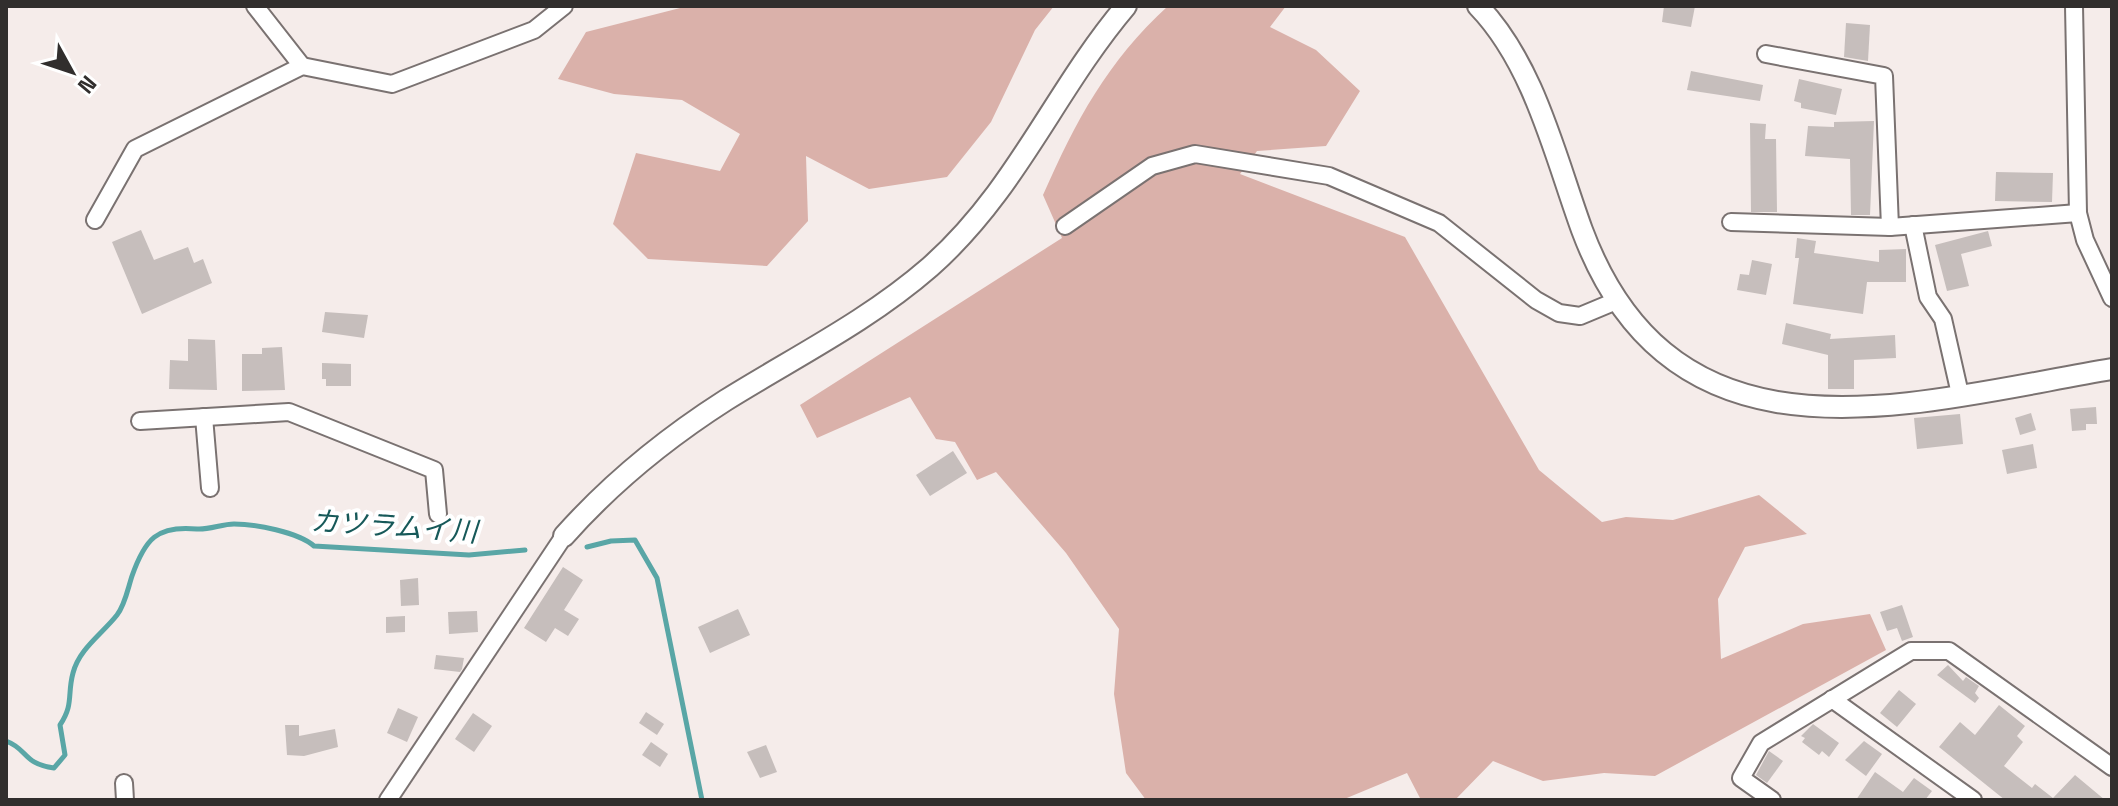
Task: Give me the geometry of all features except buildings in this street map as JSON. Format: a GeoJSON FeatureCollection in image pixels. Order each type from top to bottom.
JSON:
{"type":"FeatureCollection","features":[{"type":"Feature","properties":{"kind":"street"},"geometry":{"type":"LineString","coordinates":[[255,6],[302,66]]}},
{"type":"Feature","properties":{"kind":"street"},"geometry":{"type":"LineString","coordinates":[[95,220],[135,149],[302,66],[392,84],[534,30],[564,6]]}},
{"type":"Feature","properties":{"kind":"street"},"geometry":{"type":"LineString","coordinates":[[388,800],[564,536],[597,499],[673,437],[819,345],[928,268],[962,236],[1013,175],[1099,38],[1126,6]]}},
{"type":"Feature","properties":{"kind":"street"},"geometry":{"type":"LineString","coordinates":[[1478,6],[1507,42],[1532,94],[1590,251],[1616,301],[1673,361],[1710,382],[1759,401],[1810,407],[1863,407],[2112,369]]}},
{"type":"Feature","properties":{"kind":"street"},"geometry":{"type":"LineString","coordinates":[[2074,6],[2078,213],[2089,251],[2112,298]]}},
{"type":"Feature","properties":{"kind":"street"},"geometry":{"type":"LineString","coordinates":[[1766,54],[1884,76],[1890,227]]}},
{"type":"Feature","properties":{"kind":"street"},"geometry":{"type":"LineString","coordinates":[[1065,226],[1152,166],[1195,154],[1329,176],[1439,223],[1536,300],[1559,313],[1580,316],[1616,301]]}},
{"type":"Feature","properties":{"kind":"street"},"geometry":{"type":"LineString","coordinates":[[1731,222],[1890,227],[2078,213]]}},
{"type":"Feature","properties":{"kind":"street"},"geometry":{"type":"LineString","coordinates":[[1913,225],[1928,297],[1943,319],[1960,394]]}},
{"type":"Feature","properties":{"kind":"street"},"geometry":{"type":"LineString","coordinates":[[140,421],[289,412],[434,470],[438,514]]}},
{"type":"Feature","properties":{"kind":"street"},"geometry":{"type":"LineString","coordinates":[[204,417],[210,488]]}},
{"type":"Feature","properties":{"kind":"street"},"geometry":{"type":"LineString","coordinates":[[1772,800],[1741,778],[1761,743],[1911,651],[1949,651],[2112,767]]}},
{"type":"Feature","properties":{"kind":"street"},"geometry":{"type":"LineString","coordinates":[[1832,699],[1973,800]]}},
{"type":"Feature","properties":{"kind":"shaded area"},"geometry":{"type":"Polygon","coordinates":[[[688,6],[1054,6],[1035,30],[991,122],[947,177],[869,189],[806,156],[808,221],[767,266],[648,259],[613,224],[636,153],[720,171],[740,134],[682,100],[614,94],[558,79],[586,32],[688,6]]]}},
{"type":"Feature","properties":{"kind":"shaded area"},"geometry":{"type":"Polygon","coordinates":[[[1168,6],[1286,6],[1270,27],[1316,50],[1360,91],[1326,146],[1257,151],[1240,174],[1405,237],[1539,470],[1602,522],[1626,517],[1673,520],[1759,495],[1807,534],[1745,547],[1718,599],[1721,659],[1803,624],[1870,614],[1886,650],[1655,776],[1604,773],[1543,781],[1493,761],[1455,800],[1421,800],[1407,773],[1342,800],[1146,800],[1126,773],[1114,694],[1119,629],[1066,553],[996,472],[977,480],[955,442],[936,439],[910,397],[817,438],[800,405],[1062,238],[1043,195],[1055,168],[1081,117],[1110,71],[1146,27],[1168,6]]]}},
{"type":"Feature","properties":{"kind":"waterway","name":"カツラムイ川"},"geometry":{"type":"LineString","coordinates":[[6,741],[44,766],[54,768],[65,755],[60,725],[69,705],[76,664],[120,611],[142,552],[162,532],[243,524],[287,533],[314,546],[469,555],[525,550]]}},
{"type":"Feature","properties":{"kind":"waterway","name":"カツラムイ川"},"geometry":{"type":"LineString","coordinates":[[587,547],[611,541],[635,540],[657,578],[702,800]]}}]}
